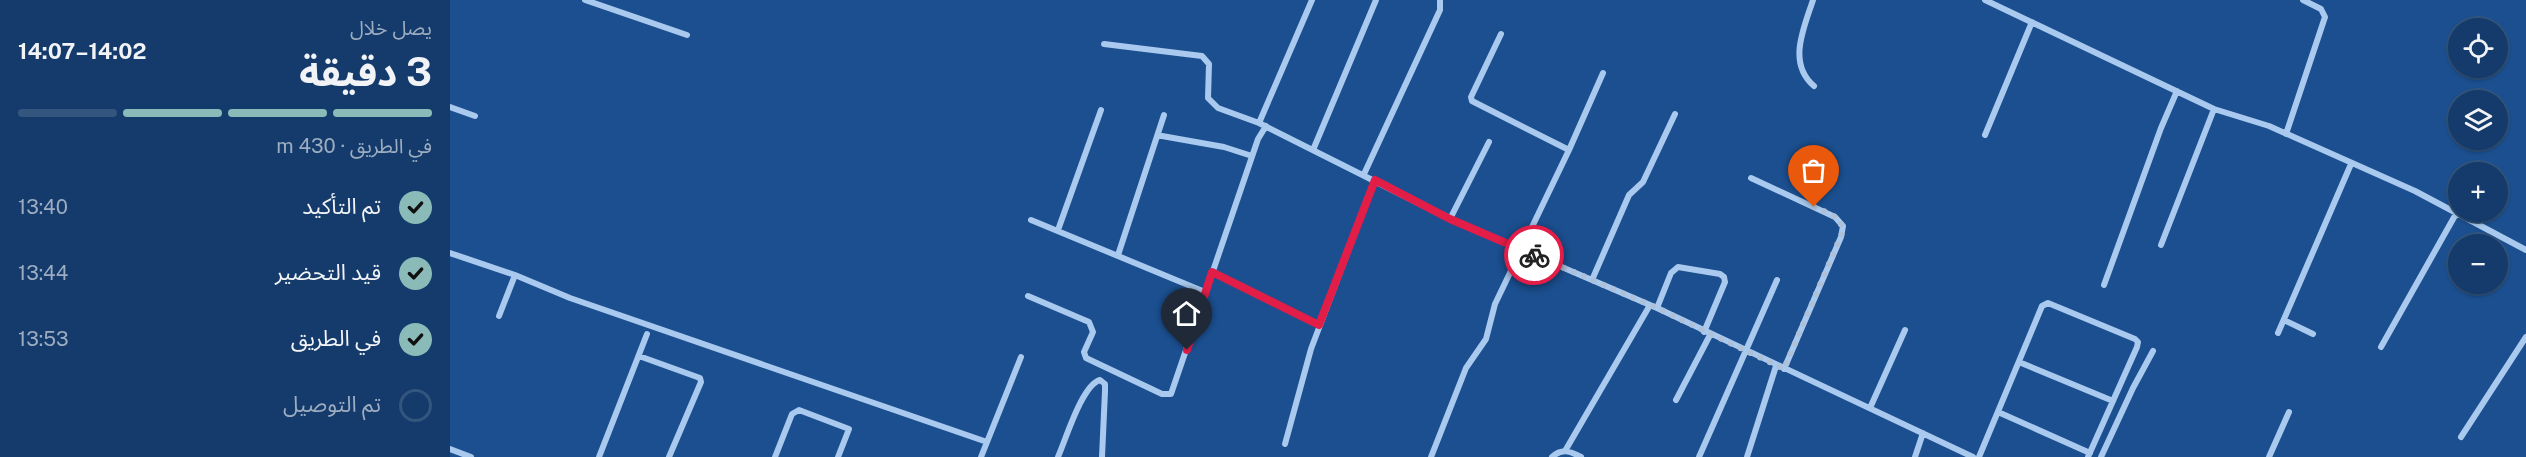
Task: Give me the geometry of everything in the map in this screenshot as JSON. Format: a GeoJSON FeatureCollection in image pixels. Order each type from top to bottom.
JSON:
{"type":"FeatureCollection","features":[{"type":"Feature","properties":{"kind":"street"},"geometry":{"type":"LineString","coordinates":[[585,0],[687,35]]}},
{"type":"Feature","properties":{"kind":"street"},"geometry":{"type":"LineString","coordinates":[[1028,296],[1089,322],[1093,332],[1084,352],[1086,358],[1168,395],[1171,394],[1175,388],[1205,292],[1233,216],[1262,124],[1312,0]]}},
{"type":"Feature","properties":{"kind":"street"},"geometry":{"type":"LineString","coordinates":[[1312,150],[1377,0]]}},
{"type":"Feature","properties":{"kind":"street"},"geometry":{"type":"LineString","coordinates":[[1364,174],[1440,10],[1440,0]]}},
{"type":"Feature","properties":{"kind":"street"},"geometry":{"type":"LineString","coordinates":[[1813,0],[1800,40],[1799,54],[1804,73],[1814,86]]}},
{"type":"Feature","properties":{"kind":"street"},"geometry":{"type":"LineString","coordinates":[[1985,0],[2214,109],[2269,126],[2448,208]]}},
{"type":"Feature","properties":{"kind":"street"},"geometry":{"type":"LineString","coordinates":[[2286,134],[2325,17],[2321,9],[2303,0]]}},
{"type":"Feature","properties":{"kind":"street"},"geometry":{"type":"LineString","coordinates":[[1985,135],[2032,22]]}},
{"type":"Feature","properties":{"kind":"street"},"geometry":{"type":"LineString","coordinates":[[1501,34],[1471,97],[1472,101],[1569,150]]}},
{"type":"Feature","properties":{"kind":"street"},"geometry":{"type":"LineString","coordinates":[[1104,44],[1202,56],[1209,64],[1208,93],[1211,101],[1218,108],[1262,124],[1450,219],[1657,308],[1973,457]]}},
{"type":"Feature","properties":{"kind":"street"},"geometry":{"type":"LineString","coordinates":[[1431,457],[1466,368],[1486,339],[1495,304],[1569,150],[1603,73]]}},
{"type":"Feature","properties":{"kind":"street"},"geometry":{"type":"LineString","coordinates":[[2104,285],[2161,128],[2177,91]]}},
{"type":"Feature","properties":{"kind":"street"},"geometry":{"type":"LineString","coordinates":[[450,107],[476,116]]}},
{"type":"Feature","properties":{"kind":"street"},"geometry":{"type":"LineString","coordinates":[[2161,245],[2214,109]]}},
{"type":"Feature","properties":{"kind":"street"},"geometry":{"type":"LineString","coordinates":[[1058,230],[1101,110]]}},
{"type":"Feature","properties":{"kind":"street"},"geometry":{"type":"LineString","coordinates":[[1592,280],[1629,195],[1642,182],[1675,114]]}},
{"type":"Feature","properties":{"kind":"street"},"geometry":{"type":"LineString","coordinates":[[1118,255],[1164,115]]}},
{"type":"Feature","properties":{"kind":"street"},"geometry":{"type":"LineString","coordinates":[[1162,136],[1224,147],[1252,156]]}},
{"type":"Feature","properties":{"kind":"street"},"geometry":{"type":"LineString","coordinates":[[1450,219],[1489,142]]}},
{"type":"Feature","properties":{"kind":"street"},"geometry":{"type":"LineString","coordinates":[[2278,333],[2351,164]]}},
{"type":"Feature","properties":{"kind":"street"},"geometry":{"type":"LineString","coordinates":[[1751,178],[1835,217],[1843,226],[1841,237],[1784,369]]}},
{"type":"Feature","properties":{"kind":"street"},"geometry":{"type":"LineString","coordinates":[[1285,444],[1304,370],[1319,325],[1375,180]]}},
{"type":"Feature","properties":{"kind":"street"},"geometry":{"type":"LineString","coordinates":[[1031,220],[1205,292]]}},
{"type":"Feature","properties":{"kind":"street"},"geometry":{"type":"LineString","coordinates":[[2381,347],[2451,222]]}},
{"type":"Feature","properties":{"kind":"street"},"geometry":{"type":"LineString","coordinates":[[2475,222],[2526,250]]}},
{"type":"Feature","properties":{"kind":"street"},"geometry":{"type":"LineString","coordinates":[[450,253],[515,275],[570,298],[987,442]]}},
{"type":"Feature","properties":{"kind":"street"},"geometry":{"type":"LineString","coordinates":[[1657,308],[1671,273],[1678,267],[1720,274],[1724,277],[1725,282],[1707,333],[1676,400]]}},
{"type":"Feature","properties":{"kind":"street"},"geometry":{"type":"LineString","coordinates":[[1212,272],[1319,325]]}},
{"type":"Feature","properties":{"kind":"street"},"geometry":{"type":"LineString","coordinates":[[499,316],[515,275]]}},
{"type":"Feature","properties":{"kind":"street"},"geometry":{"type":"LineString","coordinates":[[1699,457],[1777,280]]}},
{"type":"Feature","properties":{"kind":"street"},"geometry":{"type":"LineString","coordinates":[[1979,457],[2042,306],[2050,303],[2136,340],[2137,347],[2089,455],[1998,412]]}},
{"type":"Feature","properties":{"kind":"street"},"geometry":{"type":"LineString","coordinates":[[1564,451],[1650,305]]}},
{"type":"Feature","properties":{"kind":"street"},"geometry":{"type":"LineString","coordinates":[[2284,320],[2313,334]]}},
{"type":"Feature","properties":{"kind":"street"},"geometry":{"type":"LineString","coordinates":[[1870,408],[1905,330]]}},
{"type":"Feature","properties":{"kind":"street"},"geometry":{"type":"LineString","coordinates":[[599,457],[647,334]]}},
{"type":"Feature","properties":{"kind":"street"},"geometry":{"type":"LineString","coordinates":[[2461,437],[2526,337]]}},
{"type":"Feature","properties":{"kind":"street"},"geometry":{"type":"LineString","coordinates":[[2100,457],[2153,351]]}},
{"type":"Feature","properties":{"kind":"street"},"geometry":{"type":"LineString","coordinates":[[639,356],[700,378],[669,457]]}},
{"type":"Feature","properties":{"kind":"street"},"geometry":{"type":"LineString","coordinates":[[981,457],[1021,357]]}},
{"type":"Feature","properties":{"kind":"street"},"geometry":{"type":"LineString","coordinates":[[2019,362],[2113,401]]}},
{"type":"Feature","properties":{"kind":"street"},"geometry":{"type":"LineString","coordinates":[[1747,457],[1776,366]]}},
{"type":"Feature","properties":{"kind":"street"},"geometry":{"type":"LineString","coordinates":[[1058,457],[1086,391],[1094,382],[1100,380],[1105,384],[1102,457]]}},
{"type":"Feature","properties":{"kind":"street"},"geometry":{"type":"LineString","coordinates":[[775,457],[792,414],[800,410],[849,429],[838,457]]}},
{"type":"Feature","properties":{"kind":"street"},"geometry":{"type":"LineString","coordinates":[[2269,457],[2289,412]]}},
{"type":"Feature","properties":{"kind":"street"},"geometry":{"type":"LineString","coordinates":[[1914,457],[1923,433]]}},
{"type":"Feature","properties":{"kind":"street"},"geometry":{"type":"LineString","coordinates":[[450,450],[471,457]]}},
{"type":"Feature","properties":{"kind":"street"},"geometry":{"type":"LineString","coordinates":[[1552,457],[1564,451],[1581,457]]}},
{"type":"Feature","properties":{"kind":"way so far"},"geometry":{"type":"LineString","coordinates":[[1534,255],[1657,308],[1784,369],[1843,231],[1840,221],[1814,207]]}},
{"type":"Feature","properties":{"kind":"route"},"geometry":{"type":"LineString","coordinates":[[1187,350],[1212,272],[1319,325],[1375,180],[1450,219],[1534,255]]}}]}
